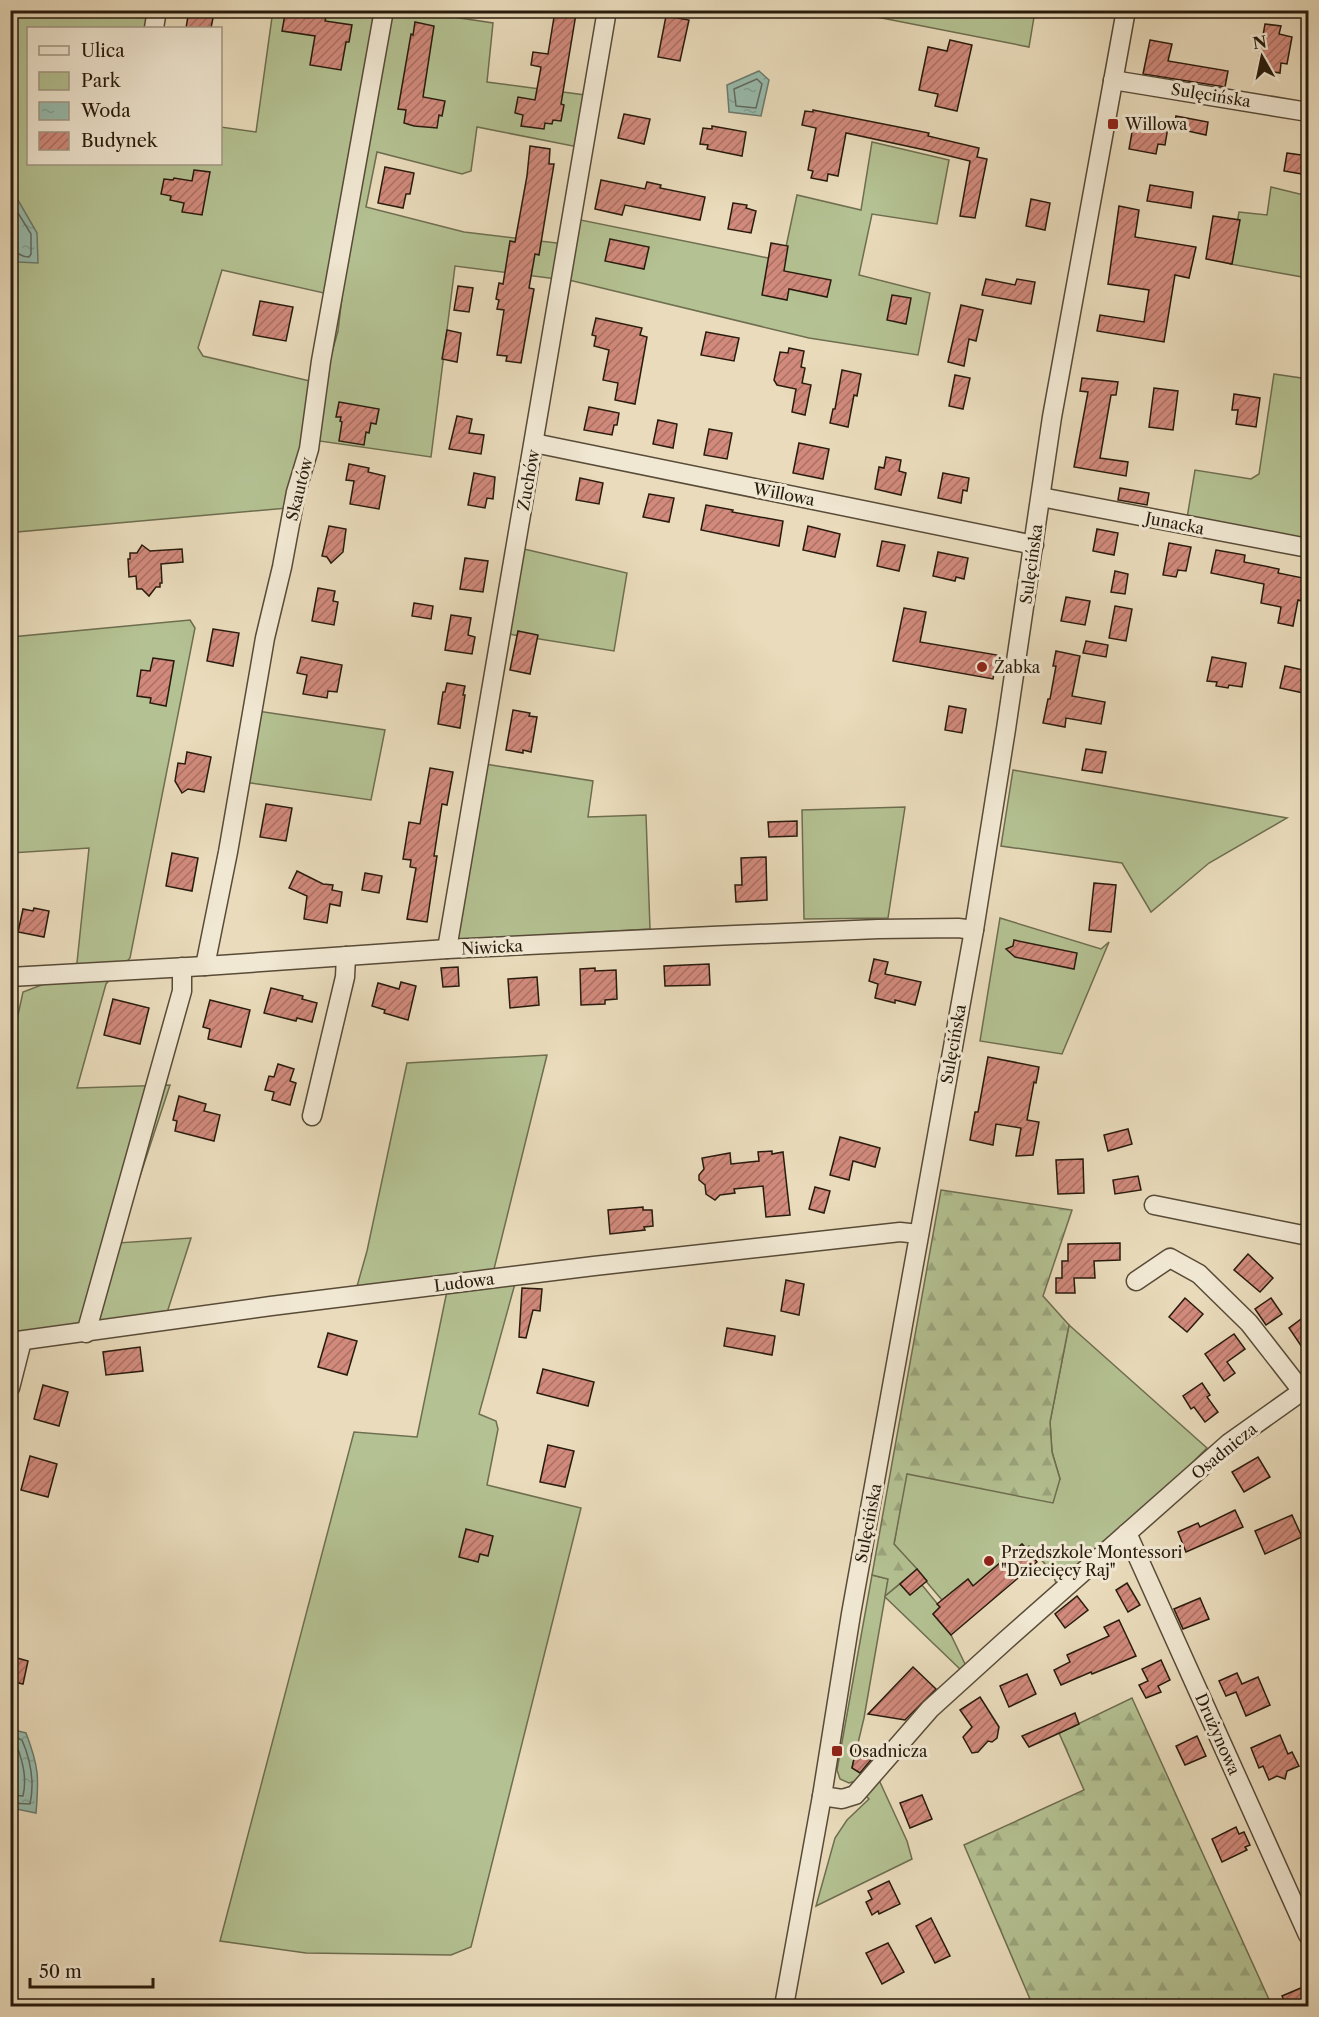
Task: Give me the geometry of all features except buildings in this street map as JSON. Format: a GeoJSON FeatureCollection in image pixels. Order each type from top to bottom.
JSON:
{"type":"FeatureCollection","features":[{"type":"Feature","properties":{"kind":"street"},"geometry":{"type":"LineString","coordinates":[[154,27],[157,10]]}},
{"type":"Feature","properties":{"kind":"street","name":"Skautów"},"geometry":{"type":"LineString","coordinates":[[205,966],[228,852],[265,638],[282,567],[296,492],[309,449],[321,361],[384,10]]}},
{"type":"Feature","properties":{"kind":"street","name":"Zuchów"},"geometry":{"type":"LineString","coordinates":[[447,949],[607,10]]}},
{"type":"Feature","properties":{"kind":"street","name":"Sulęcińska"},"geometry":{"type":"LineString","coordinates":[[784,2007],[822,1796],[851,1614],[974,930],[1066,334],[1126,10]]}},
{"type":"Feature","properties":{"kind":"street","name":"Sulęcińska"},"geometry":{"type":"LineString","coordinates":[[1113,80],[1308,112]]}},
{"type":"Feature","properties":{"kind":"street","name":"Willowa"},"geometry":{"type":"LineString","coordinates":[[534,443],[1034,545]]}},
{"type":"Feature","properties":{"kind":"street","name":"Junacka"},"geometry":{"type":"LineString","coordinates":[[1041,497],[1308,548]]}},
{"type":"Feature","properties":{"kind":"street","name":"Niwicka"},"geometry":{"type":"LineString","coordinates":[[10,977],[447,949],[878,929],[958,928],[974,930]]}},
{"type":"Feature","properties":{"kind":"street"},"geometry":{"type":"LineString","coordinates":[[312,1116],[345,977],[346,956]]}},
{"type":"Feature","properties":{"kind":"street"},"geometry":{"type":"LineString","coordinates":[[86,1333],[182,992],[182,967]]}},
{"type":"Feature","properties":{"kind":"street"},"geometry":{"type":"LineString","coordinates":[[1154,1205],[1308,1236]]}},
{"type":"Feature","properties":{"kind":"street","name":"Ludowa"},"geometry":{"type":"LineString","coordinates":[[16,1342],[271,1306],[594,1266],[900,1232],[919,1234]]}},
{"type":"Feature","properties":{"kind":"street"},"geometry":{"type":"LineString","coordinates":[[1136,1281],[1170,1258],[1199,1274],[1249,1323],[1305,1389]]}},
{"type":"Feature","properties":{"kind":"street"},"geometry":{"type":"LineString","coordinates":[[10,1388],[16,1342]]}},
{"type":"Feature","properties":{"kind":"street","name":"Osadnicza"},"geometry":{"type":"LineString","coordinates":[[822,1796],[842,1799],[855,1795],[930,1710],[1005,1641],[1229,1443],[1305,1389]]}},
{"type":"Feature","properties":{"kind":"street","name":"Drużynowa"},"geometry":{"type":"LineString","coordinates":[[1127,1533],[1308,1935]]}},
{"type":"Feature","properties":{"kind":"green space"},"geometry":{"type":"Polygon","coordinates":[[[273,10],[413,11],[493,23],[487,82],[585,95],[580,144],[573,146],[477,127],[471,171],[462,174],[377,152],[366,207],[464,232],[565,244],[576,219],[783,261],[797,195],[861,210],[872,142],[949,160],[937,224],[872,214],[859,275],[930,293],[918,355],[809,338],[573,281],[455,266],[431,457],[313,440],[299,507],[17,532],[11,568],[11,11],[160,11],[158,27],[27,27],[27,165],[222,165],[222,127],[256,132],[273,10]],[[222,270],[198,348],[203,356],[323,384],[338,331],[342,297],[222,270]]]}},
{"type":"Feature","properties":{"kind":"green space"},"geometry":{"type":"Polygon","coordinates":[[[846,11],[1035,11],[1029,47],[846,11]]]}},
{"type":"Feature","properties":{"kind":"green space"},"geometry":{"type":"Polygon","coordinates":[[[1271,187],[1308,196],[1308,278],[1230,264],[1239,212],[1267,215],[1271,187]]]}},
{"type":"Feature","properties":{"kind":"green space"},"geometry":{"type":"Polygon","coordinates":[[[1274,374],[1308,379],[1308,548],[1187,518],[1195,470],[1251,479],[1259,474],[1274,374]]]}},
{"type":"Feature","properties":{"kind":"green space"},"geometry":{"type":"Polygon","coordinates":[[[524,549],[627,573],[614,651],[502,633],[524,549]]]}},
{"type":"Feature","properties":{"kind":"green space"},"geometry":{"type":"Polygon","coordinates":[[[190,620],[195,628],[130,958],[106,984],[77,1088],[170,1085],[118,1243],[191,1238],[164,1322],[11,1346],[11,1047],[23,992],[76,972],[89,848],[11,853],[11,637],[190,620]]]}},
{"type":"Feature","properties":{"kind":"green space"},"geometry":{"type":"Polygon","coordinates":[[[251,710],[385,730],[371,800],[244,782],[251,710]]]}},
{"type":"Feature","properties":{"kind":"green space"},"geometry":{"type":"Polygon","coordinates":[[[485,764],[593,781],[588,817],[646,815],[650,929],[456,940],[485,764]]]}},
{"type":"Feature","properties":{"kind":"green space"},"geometry":{"type":"Polygon","coordinates":[[[1013,770],[1287,818],[1209,863],[1151,912],[1122,863],[1001,846],[1013,770]]]}},
{"type":"Feature","properties":{"kind":"green space"},"geometry":{"type":"Polygon","coordinates":[[[905,807],[888,918],[804,919],[802,810],[905,807]]]}},
{"type":"Feature","properties":{"kind":"green space"},"geometry":{"type":"Polygon","coordinates":[[[1000,918],[1101,949],[1109,942],[1062,1054],[980,1041],[1000,918]]]}},
{"type":"Feature","properties":{"kind":"green space"},"geometry":{"type":"Polygon","coordinates":[[[547,1055],[493,1273],[516,1280],[479,1414],[496,1421],[498,1429],[487,1485],[581,1508],[471,1947],[451,1955],[306,1953],[220,1941],[354,1432],[417,1437],[448,1286],[354,1297],[367,1251],[407,1063],[547,1055]]]}},
{"type":"Feature","properties":{"kind":"green space"},"geometry":{"type":"Polygon","coordinates":[[[941,1190],[1072,1210],[1043,1296],[1069,1325],[1050,1422],[1052,1452],[1060,1479],[1053,1503],[907,1474],[894,1544],[917,1569],[885,1596],[888,1579],[872,1575],[941,1190]]]}},
{"type":"Feature","properties":{"kind":"green space"},"geometry":{"type":"Polygon","coordinates":[[[1069,1325],[1207,1448],[1135,1519],[1057,1586],[1052,1572],[1029,1546],[1026,1548],[1022,1544],[973,1586],[968,1579],[942,1600],[894,1544],[906,1473],[1060,1479],[1052,1452],[1050,1422],[1069,1325]]]}},
{"type":"Feature","properties":{"kind":"green space"},"geometry":{"type":"Polygon","coordinates":[[[872,1575],[888,1579],[886,1595],[900,1584],[910,1595],[922,1585],[940,1607],[933,1614],[951,1635],[966,1666],[961,1670],[885,1597],[864,1718],[852,1768],[864,1775],[859,1780],[849,1783],[840,1779],[837,1770],[872,1575]]]}},
{"type":"Feature","properties":{"kind":"green space"},"geometry":{"type":"Polygon","coordinates":[[[1132,1698],[1272,2006],[1033,2006],[964,1845],[1084,1790],[1059,1733],[1132,1698]]]}},
{"type":"Feature","properties":{"kind":"green space"},"geometry":{"type":"Polygon","coordinates":[[[879,1780],[907,1841],[912,1859],[816,1906],[835,1838],[847,1820],[869,1799],[866,1796],[879,1780]]]}},
{"type":"Feature","properties":{"kind":"water"},"geometry":{"type":"Polygon","coordinates":[[[759,71],[769,80],[761,116],[729,112],[727,85],[759,71]]]}},
{"type":"Feature","properties":{"kind":"water"},"geometry":{"type":"Polygon","coordinates":[[[11,188],[37,233],[38,263],[18,262],[11,255],[11,188]]]}},
{"type":"Feature","properties":{"kind":"water"},"geometry":{"type":"Polygon","coordinates":[[[10,1729],[26,1733],[36,1764],[38,1781],[36,1813],[11,1808],[10,1729]]]}},
{"type":"Feature","properties":{"kind":"place","name":"Willowa"},"geometry":{"type":"Point","coordinates":[1113,124]}},
{"type":"Feature","properties":{"kind":"place","name":"Żabka"},"geometry":{"type":"Point","coordinates":[982,667]}},
{"type":"Feature","properties":{"kind":"place","name":"Przedszkole Montessori \"Dziecięcy Raj\""},"geometry":{"type":"Point","coordinates":[989,1561]}},
{"type":"Feature","properties":{"kind":"place","name":"Osadnicza"},"geometry":{"type":"Point","coordinates":[837,1751]}}]}
